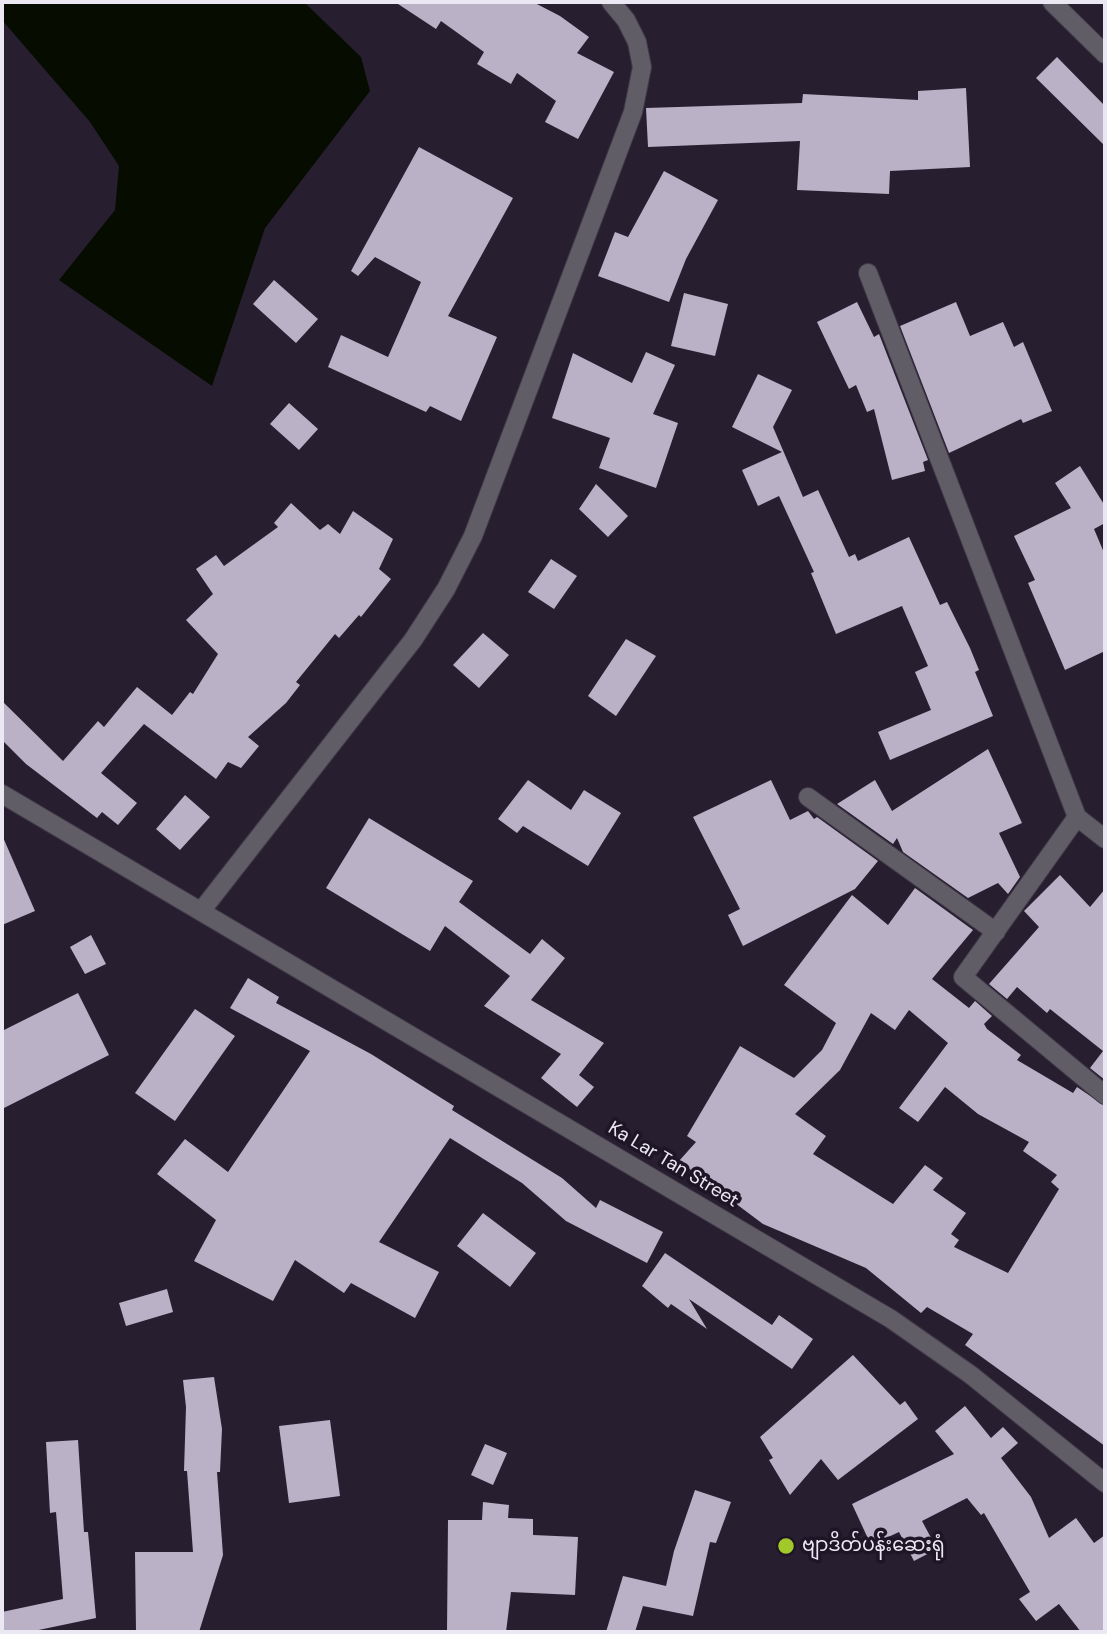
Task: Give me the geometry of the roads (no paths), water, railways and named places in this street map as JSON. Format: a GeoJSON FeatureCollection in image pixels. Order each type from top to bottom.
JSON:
{"type":"FeatureCollection","features":[{"type":"Feature","properties":{"kind":"street"},"geometry":{"type":"LineString","coordinates":[[202,910],[413,640],[446,589],[473,536],[633,112],[642,67],[637,42],[626,20],[611,2]]}},
{"type":"Feature","properties":{"kind":"street"},"geometry":{"type":"LineString","coordinates":[[1052,2],[1105,54]]}},
{"type":"Feature","properties":{"kind":"street"},"geometry":{"type":"LineString","coordinates":[[868,273],[1077,817],[1105,839]]}},
{"type":"Feature","properties":{"kind":"street","name":"Ka Lar Tan Street"},"geometry":{"type":"LineString","coordinates":[[2,794],[891,1319],[971,1375],[1105,1483]]}},
{"type":"Feature","properties":{"kind":"street"},"geometry":{"type":"LineString","coordinates":[[808,797],[996,932]]}},
{"type":"Feature","properties":{"kind":"street"},"geometry":{"type":"LineString","coordinates":[[1077,817],[963,977],[1105,1095]]}},
{"type":"Feature","properties":{"kind":"place","name":"ဗျာဒိတ်ပန်းဆေးရုံ"},"geometry":{"type":"Point","coordinates":[786,1546]}}]}
